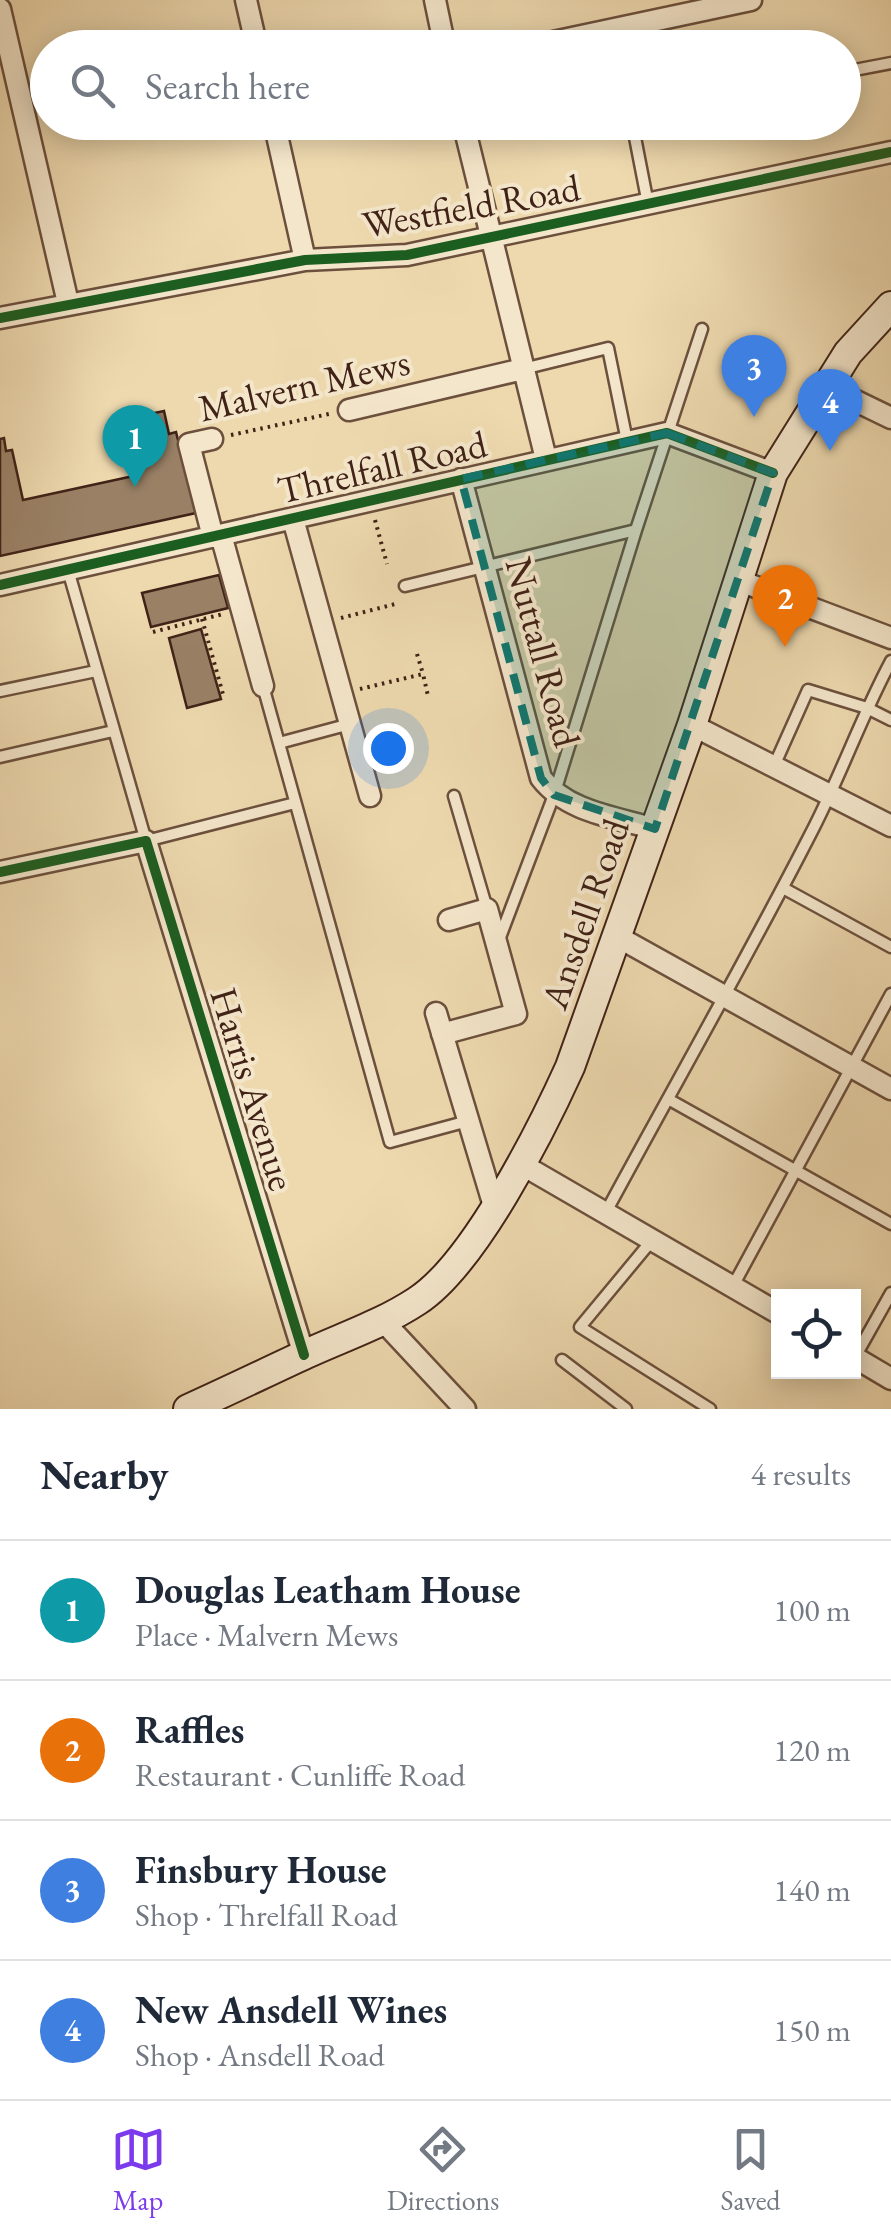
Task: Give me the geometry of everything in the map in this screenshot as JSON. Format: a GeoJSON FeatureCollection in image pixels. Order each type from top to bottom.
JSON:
{"type":"FeatureCollection","features":[{"type":"Feature","properties":{"kind":"main road","name":"Ansdell Road"},"geometry":{"type":"LineString","coordinates":[[188,1409],[419,1300],[446,1276],[521,1164],[570,1067],[618,937],[773,472],[848,352],[891,306]]}},
{"type":"Feature","properties":{"kind":"street"},"geometry":{"type":"LineString","coordinates":[[246,0],[252,30]]}},
{"type":"Feature","properties":{"kind":"street"},"geometry":{"type":"LineString","coordinates":[[435,0],[441,30]]}},
{"type":"Feature","properties":{"kind":"street"},"geometry":{"type":"LineString","coordinates":[[610,30],[751,0]]}},
{"type":"Feature","properties":{"kind":"street"},"geometry":{"type":"LineString","coordinates":[[0,9],[30,139]]}},
{"type":"Feature","properties":{"kind":"street"},"geometry":{"type":"LineString","coordinates":[[30,140],[68,303]]}},
{"type":"Feature","properties":{"kind":"street"},"geometry":{"type":"LineString","coordinates":[[278,140],[304,260]]}},
{"type":"Feature","properties":{"kind":"street"},"geometry":{"type":"LineString","coordinates":[[467,140],[546,460]]}},
{"type":"Feature","properties":{"kind":"street","name":"Westfield Road"},"geometry":{"type":"LineString","coordinates":[[0,318],[304,260],[407,255],[891,152]]}},
{"type":"Feature","properties":{"kind":"street","name":"Malvern Mews"},"geometry":{"type":"LineString","coordinates":[[348,410],[524,369]]}},
{"type":"Feature","properties":{"kind":"street"},"geometry":{"type":"LineString","coordinates":[[827,387],[891,418]]}},
{"type":"Feature","properties":{"kind":"street","name":"Threlfall Road"},"geometry":{"type":"LineString","coordinates":[[0,585],[668,433],[773,472]]}},
{"type":"Feature","properties":{"kind":"street","name":"Malvern Mews"},"geometry":{"type":"LineString","coordinates":[[212,439],[189,444],[217,536]]}},
{"type":"Feature","properties":{"kind":"street","name":"Nuttall Road"},"geometry":{"type":"LineString","coordinates":[[461,479],[541,778],[554,795],[576,806],[654,829]]}},
{"type":"Feature","properties":{"kind":"street"},"geometry":{"type":"LineString","coordinates":[[293,519],[370,796]]}},
{"type":"Feature","properties":{"kind":"street"},"geometry":{"type":"LineString","coordinates":[[217,536],[263,686]]}},
{"type":"Feature","properties":{"kind":"street"},"geometry":{"type":"LineString","coordinates":[[740,580],[891,638]]}},
{"type":"Feature","properties":{"kind":"street"},"geometry":{"type":"LineString","coordinates":[[692,724],[891,826]]}},
{"type":"Feature","properties":{"kind":"street"},"geometry":{"type":"LineString","coordinates":[[0,872],[146,841]]}},
{"type":"Feature","properties":{"kind":"street","name":"Harris Avenue"},"geometry":{"type":"LineString","coordinates":[[146,841],[304,1355]]}},
{"type":"Feature","properties":{"kind":"street"},"geometry":{"type":"LineString","coordinates":[[442,1034],[516,1014],[487,909],[449,920]]}},
{"type":"Feature","properties":{"kind":"street"},"geometry":{"type":"LineString","coordinates":[[618,937],[891,1089]]}},
{"type":"Feature","properties":{"kind":"street"},"geometry":{"type":"LineString","coordinates":[[436,1013],[494,1206]]}},
{"type":"Feature","properties":{"kind":"street"},"geometry":{"type":"LineString","coordinates":[[521,1164],[771,1309]]}},
{"type":"Feature","properties":{"kind":"street"},"geometry":{"type":"LineString","coordinates":[[383,1320],[463,1408]]}},
{"type":"Feature","properties":{"kind":"street"},"geometry":{"type":"LineString","coordinates":[[861,1362],[891,1380]]}},
{"type":"Feature","properties":{"kind":"lane"},"geometry":{"type":"LineString","coordinates":[[861,68],[891,62]]}},
{"type":"Feature","properties":{"kind":"lane"},"geometry":{"type":"LineString","coordinates":[[636,140],[648,204]]}},
{"type":"Feature","properties":{"kind":"lane"},"geometry":{"type":"LineString","coordinates":[[497,945],[554,795],[702,330]]}},
{"type":"Feature","properties":{"kind":"lane"},"geometry":{"type":"LineString","coordinates":[[524,369],[608,348],[626,440]]}},
{"type":"Feature","properties":{"kind":"lane"},"geometry":{"type":"LineString","coordinates":[[405,586],[636,530]]}},
{"type":"Feature","properties":{"kind":"lane"},"geometry":{"type":"LineString","coordinates":[[68,570],[146,841],[296,803]]}},
{"type":"Feature","properties":{"kind":"lane"},"geometry":{"type":"LineString","coordinates":[[606,1212],[783,888],[891,661]]}},
{"type":"Feature","properties":{"kind":"lane"},"geometry":{"type":"LineString","coordinates":[[0,691],[96,670]]}},
{"type":"Feature","properties":{"kind":"lane"},"geometry":{"type":"LineString","coordinates":[[263,686],[390,1142],[468,1120]]}},
{"type":"Feature","properties":{"kind":"lane"},"geometry":{"type":"LineString","coordinates":[[773,767],[808,690],[891,720]]}},
{"type":"Feature","properties":{"kind":"lane"},"geometry":{"type":"LineString","coordinates":[[279,743],[350,724]]}},
{"type":"Feature","properties":{"kind":"lane"},"geometry":{"type":"LineString","coordinates":[[0,756],[114,731]]}},
{"type":"Feature","properties":{"kind":"lane"},"geometry":{"type":"LineString","coordinates":[[454,796],[487,909]]}},
{"type":"Feature","properties":{"kind":"lane"},"geometry":{"type":"LineString","coordinates":[[783,888],[891,947]]}},
{"type":"Feature","properties":{"kind":"lane"},"geometry":{"type":"LineString","coordinates":[[733,1286],[891,994]]}},
{"type":"Feature","properties":{"kind":"lane"},"geometry":{"type":"LineString","coordinates":[[668,1099],[891,1224]]}},
{"type":"Feature","properties":{"kind":"lane"},"geometry":{"type":"LineString","coordinates":[[653,1239],[580,1327],[710,1409]]}},
{"type":"Feature","properties":{"kind":"lane"},"geometry":{"type":"LineString","coordinates":[[861,1346],[891,1293]]}},
{"type":"Feature","properties":{"kind":"lane"},"geometry":{"type":"LineString","coordinates":[[562,1360],[626,1409]]}},
{"type":"Feature","properties":{"kind":"path"},"geometry":{"type":"LineString","coordinates":[[369,501],[387,564]]}},
{"type":"Feature","properties":{"kind":"path"},"geometry":{"type":"LineString","coordinates":[[322,623],[402,602]]}},
{"type":"Feature","properties":{"kind":"path"},"geometry":{"type":"LineString","coordinates":[[152,632],[242,609]]}},
{"type":"Feature","properties":{"kind":"path"},"geometry":{"type":"LineString","coordinates":[[202,619],[224,698]]}},
{"type":"Feature","properties":{"kind":"path"},"geometry":{"type":"LineString","coordinates":[[418,654],[428,696]]}},
{"type":"Feature","properties":{"kind":"path"},"geometry":{"type":"LineString","coordinates":[[341,694],[423,674]]}},
{"type":"Feature","properties":{"kind":"highlighted area"},"geometry":{"type":"Polygon","coordinates":[[[667,433],[773,473],[655,829],[554,795],[541,778],[461,479],[667,433]]]}},
{"type":"Feature","properties":{"kind":"building"},"geometry":{"type":"Polygon","coordinates":[[[164,411],[169,434],[176,432],[196,513],[0,556],[0,439],[4,438],[6,451],[12,450],[23,500],[138,475],[126,419],[164,411]]]}},
{"type":"Feature","properties":{"kind":"building"},"geometry":{"type":"Polygon","coordinates":[[[219,575],[228,608],[151,627],[142,593],[219,575]]]}},
{"type":"Feature","properties":{"kind":"building"},"geometry":{"type":"Polygon","coordinates":[[[201,629],[221,699],[187,708],[169,638],[201,629]]]}},
{"type":"Feature","properties":{"kind":"cycle path"},"geometry":{"type":"LineString","coordinates":[[0,318],[305,260],[407,255],[891,152]]}},
{"type":"Feature","properties":{"kind":"cycle path"},"geometry":{"type":"LineString","coordinates":[[0,585],[667,433],[773,473]]}},
{"type":"Feature","properties":{"kind":"cycle path"},"geometry":{"type":"LineString","coordinates":[[0,872],[146,841],[304,1355]]}},
{"type":"Feature","properties":{"kind":"place","name":"Finsbury House"},"geometry":{"type":"Point","coordinates":[754,417]}},
{"type":"Feature","properties":{"kind":"place","name":"New Ansdell Wines"},"geometry":{"type":"Point","coordinates":[830,451]}},
{"type":"Feature","properties":{"kind":"place","name":"Douglas Leatham House"},"geometry":{"type":"Point","coordinates":[135,487]}},
{"type":"Feature","properties":{"kind":"place","name":"Raffles"},"geometry":{"type":"Point","coordinates":[785,647]}}]}
